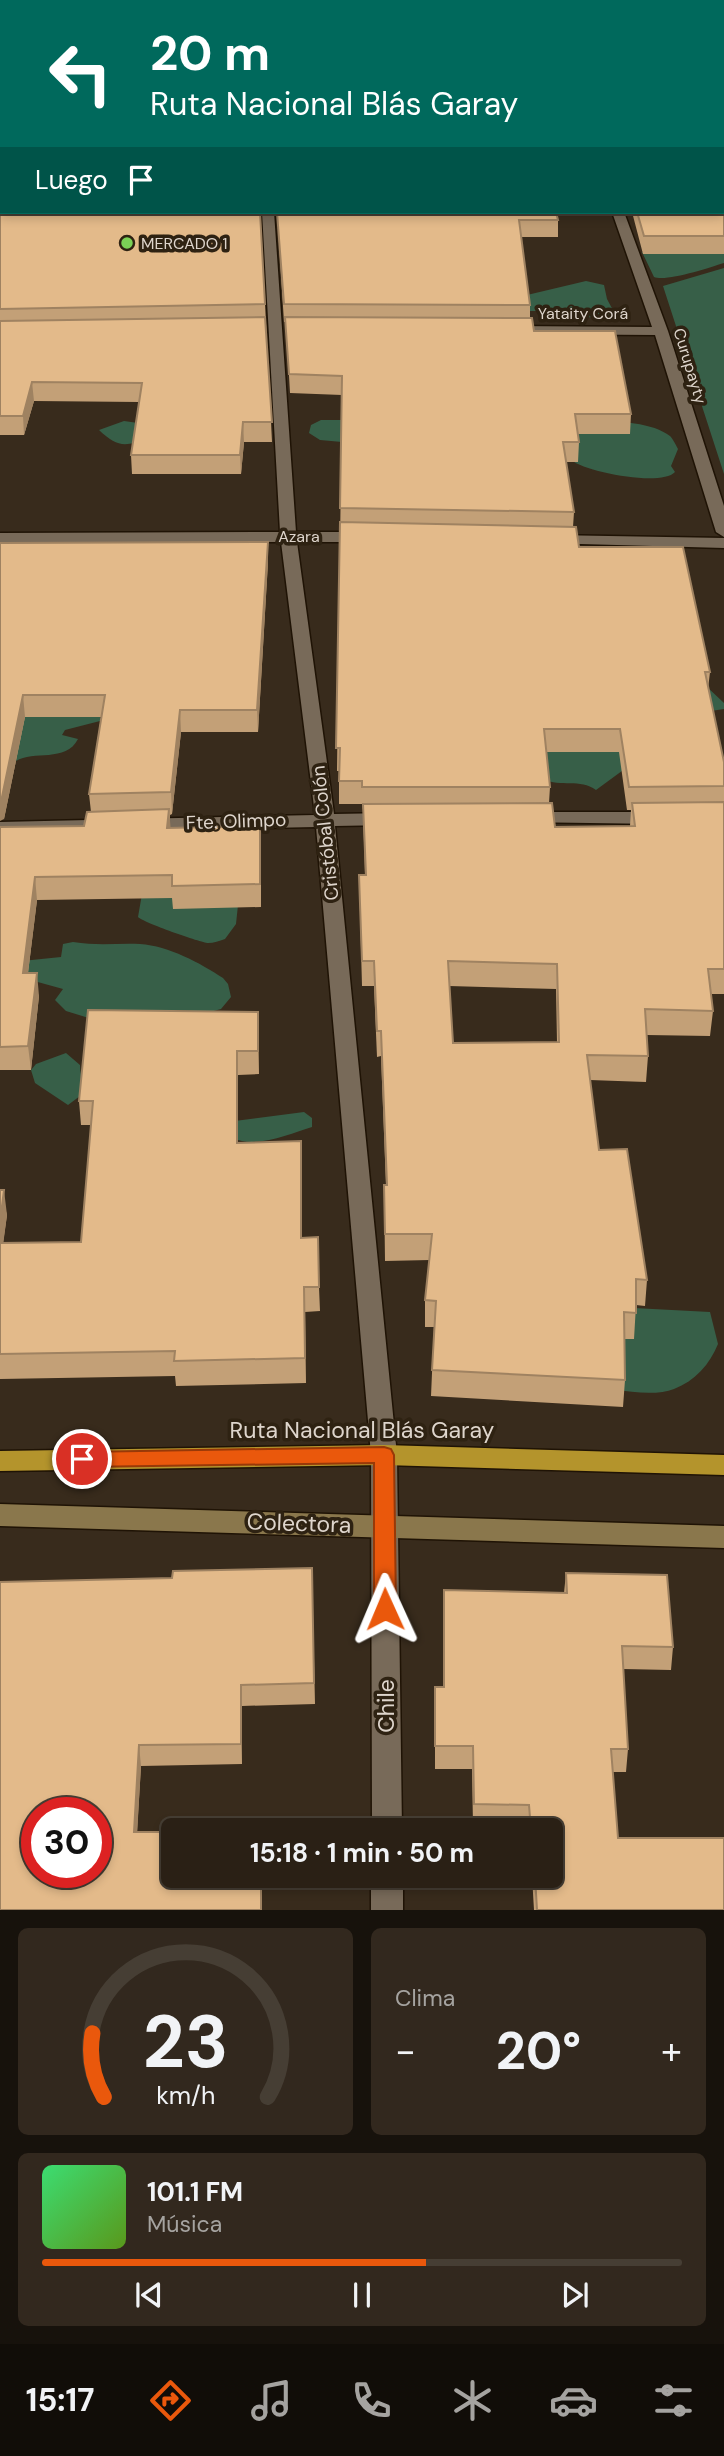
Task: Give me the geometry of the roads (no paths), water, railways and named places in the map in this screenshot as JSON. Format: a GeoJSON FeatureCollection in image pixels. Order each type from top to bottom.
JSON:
{"type":"FeatureCollection","features":[{"type":"Feature","properties":{"kind":"highway","name":"Ruta Nacional Blás Garay"},"geometry":{"type":"LineString","coordinates":[[0,1461],[384,1455],[724,1465]]}},
{"type":"Feature","properties":{"kind":"main road","name":"Colectora"},"geometry":{"type":"LineString","coordinates":[[0,1515],[724,1537]]}},
{"type":"Feature","properties":{"kind":"street","name":"Cristóbal Colón"},"geometry":{"type":"LineString","coordinates":[[268,214],[273,329],[288,536],[325,819],[384,1455]]}},
{"type":"Feature","properties":{"kind":"street","name":"Curupayty"},"geometry":{"type":"LineString","coordinates":[[619,214],[661,331],[724,532]]}},
{"type":"Feature","properties":{"kind":"street","name":"Yataity Corá"},"geometry":{"type":"LineString","coordinates":[[495,330],[661,331]]}},
{"type":"Feature","properties":{"kind":"street","name":"Azara"},"geometry":{"type":"LineString","coordinates":[[0,538],[384,537]]}},
{"type":"Feature","properties":{"kind":"street"},"geometry":{"type":"LineString","coordinates":[[533,540],[724,543]]}},
{"type":"Feature","properties":{"kind":"street","name":"Fte. Olimpo"},"geometry":{"type":"LineString","coordinates":[[0,828],[408,818]]}},
{"type":"Feature","properties":{"kind":"street"},"geometry":{"type":"LineString","coordinates":[[504,818],[683,818]]}},
{"type":"Feature","properties":{"kind":"street","name":"Chile"},"geometry":{"type":"LineString","coordinates":[[384,1455],[387,1818]]}},
{"type":"Feature","properties":{"kind":"street"},"geometry":{"type":"LineString","coordinates":[[387,1888],[387,1910]]}},
{"type":"Feature","properties":{"kind":"place","name":"MERCADO 1"},"geometry":{"type":"Point","coordinates":[127,243]}}]}
